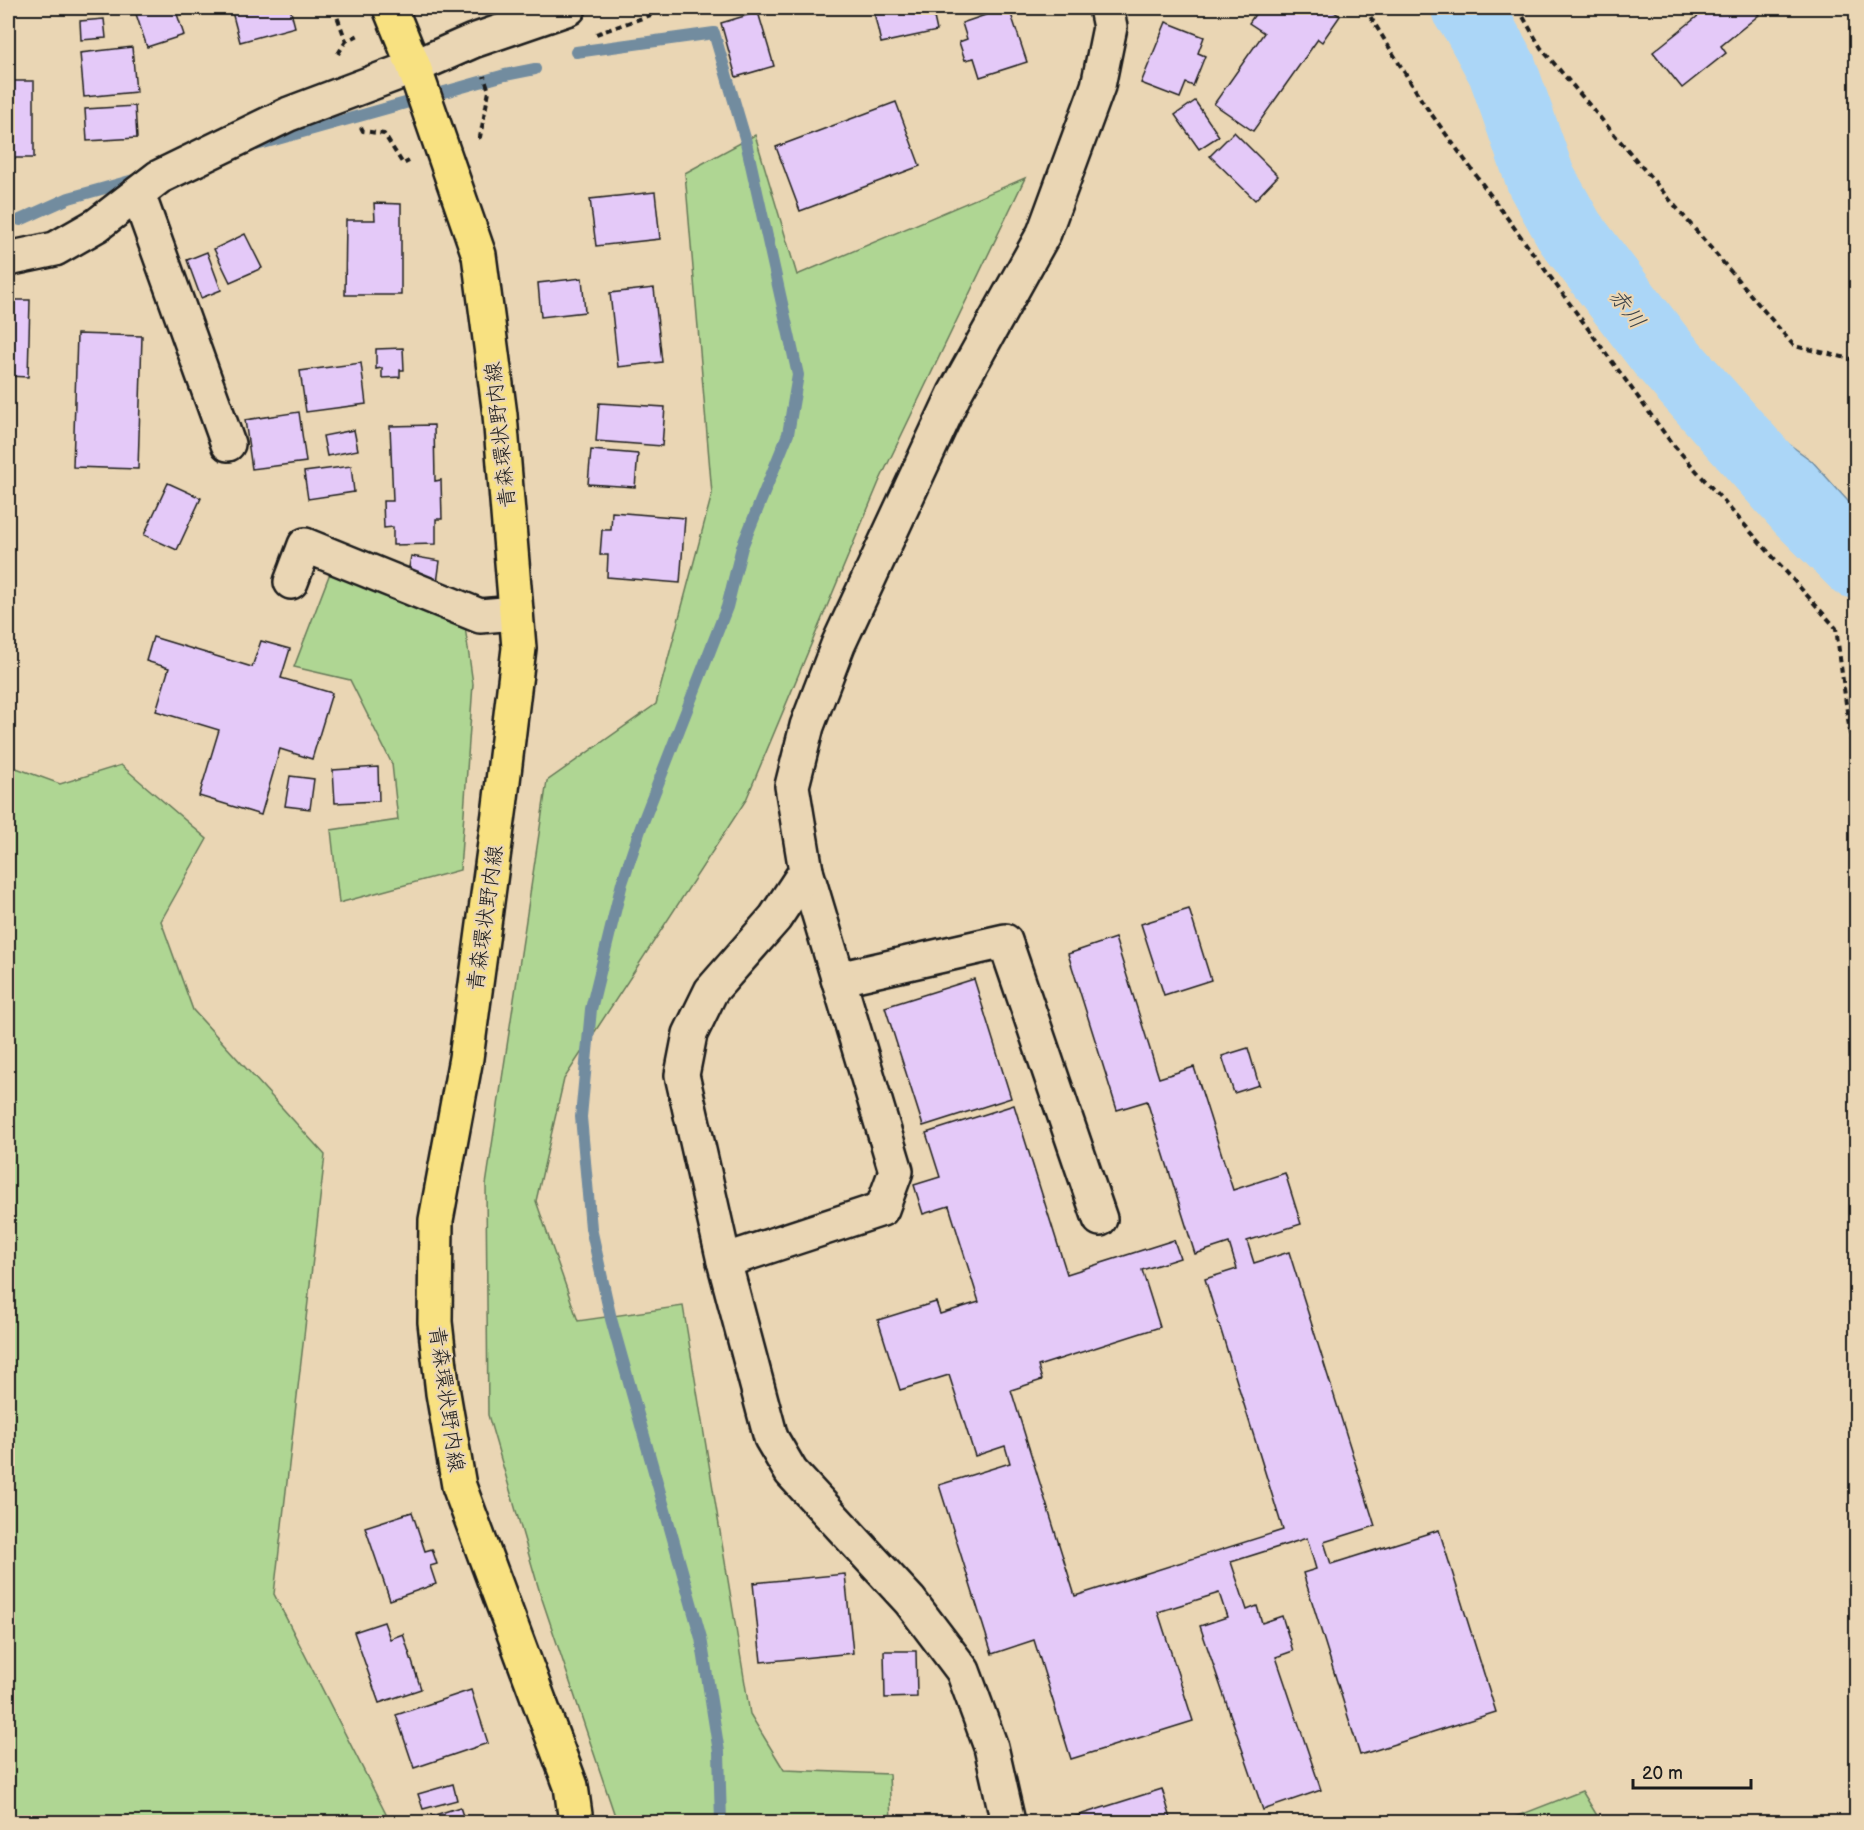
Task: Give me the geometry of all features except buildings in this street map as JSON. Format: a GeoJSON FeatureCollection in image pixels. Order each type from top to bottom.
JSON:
{"type":"FeatureCollection","features":[{"type":"Feature","properties":{"kind":"main road","name":"青森環状野内線"},"geometry":{"type":"LineString","coordinates":[[390,8],[414,67],[479,255],[500,415],[519,648],[496,840],[466,1058],[436,1220],[435,1322],[443,1393],[459,1486],[570,1786],[576,1822]]}},
{"type":"Feature","properties":{"kind":"street"},"geometry":{"type":"LineString","coordinates":[[8,259],[55,249],[97,225],[159,177],[290,114],[414,67],[473,41],[510,17],[569,8]]}},
{"type":"Feature","properties":{"kind":"street"},"geometry":{"type":"LineString","coordinates":[[724,1261],[882,1209],[896,1171],[806,871],[792,786],[807,726],[838,645],[955,393],[1044,233],[1098,86],[1110,27],[1106,8]]}},
{"type":"Feature","properties":{"kind":"street"},"geometry":{"type":"LineString","coordinates":[[138,194],[228,444]]}},
{"type":"Feature","properties":{"kind":"street"},"geometry":{"type":"LineString","coordinates":[[291,582],[305,546],[480,616],[516,613]]}},
{"type":"Feature","properties":{"kind":"street"},"geometry":{"type":"LineString","coordinates":[[806,871],[775,918],[711,991],[690,1034],[682,1075],[724,1261],[771,1438],[791,1472],[910,1601],[963,1671],[991,1747],[1008,1822]]}},
{"type":"Feature","properties":{"kind":"street"},"geometry":{"type":"LineString","coordinates":[[838,979],[1005,941],[1100,1220]]}},
{"type":"Feature","properties":{"kind":"path"},"geometry":{"type":"LineString","coordinates":[[1365,8],[1424,104],[1670,441],[1836,628],[1857,779]]}},
{"type":"Feature","properties":{"kind":"path"},"geometry":{"type":"LineString","coordinates":[[1518,8],[1541,48],[1794,346],[1857,360]]}},
{"type":"Feature","properties":{"kind":"green space"},"geometry":{"type":"Polygon","coordinates":[[[755,135],[797,275],[1025,178],[879,482],[746,800],[564,1079],[536,1201],[578,1321],[683,1306],[750,1714],[784,1770],[889,1774],[891,1822],[617,1822],[540,1593],[488,1415],[486,1185],[547,781],[656,704],[712,494],[685,173],[755,135]]]}},
{"type":"Feature","properties":{"kind":"green space"},"geometry":{"type":"Polygon","coordinates":[[[330,573],[465,627],[473,684],[460,870],[339,903],[331,830],[398,820],[392,764],[350,680],[294,667],[330,573]]]}},
{"type":"Feature","properties":{"kind":"green space"},"geometry":{"type":"Polygon","coordinates":[[[8,765],[60,784],[121,765],[207,839],[161,921],[193,1010],[325,1155],[274,1594],[390,1822],[8,1822],[8,765]]]}},
{"type":"Feature","properties":{"kind":"green space"},"geometry":{"type":"Polygon","coordinates":[[[1582,1791],[1601,1822],[1502,1822],[1582,1791]]]}},
{"type":"Feature","properties":{"kind":"water"},"geometry":{"type":"Polygon","coordinates":[[[1729,400],[1812,461],[1856,510],[1856,599],[1703,420],[1729,400]]]}},
{"type":"Feature","properties":{"kind":"waterway","name":"赤川"},"geometry":{"type":"LineString","coordinates":[[1466,8],[1502,69],[1541,180],[1570,232],[1661,351],[1801,509],[1856,564]]}},
{"type":"Feature","properties":{"kind":"waterway"},"geometry":{"type":"LineString","coordinates":[[576,52],[714,33],[745,138],[798,375],[788,434],[742,547],[727,607],[641,827],[622,883],[591,1009],[581,1117],[591,1228],[611,1319],[701,1638],[719,1752],[721,1822]]}},
{"type":"Feature","properties":{"kind":"waterway"},"geometry":{"type":"LineString","coordinates":[[256,145],[505,75],[535,69]]}},
{"type":"Feature","properties":{"kind":"waterway"},"geometry":{"type":"LineString","coordinates":[[20,220],[69,198],[141,178]]}}]}
